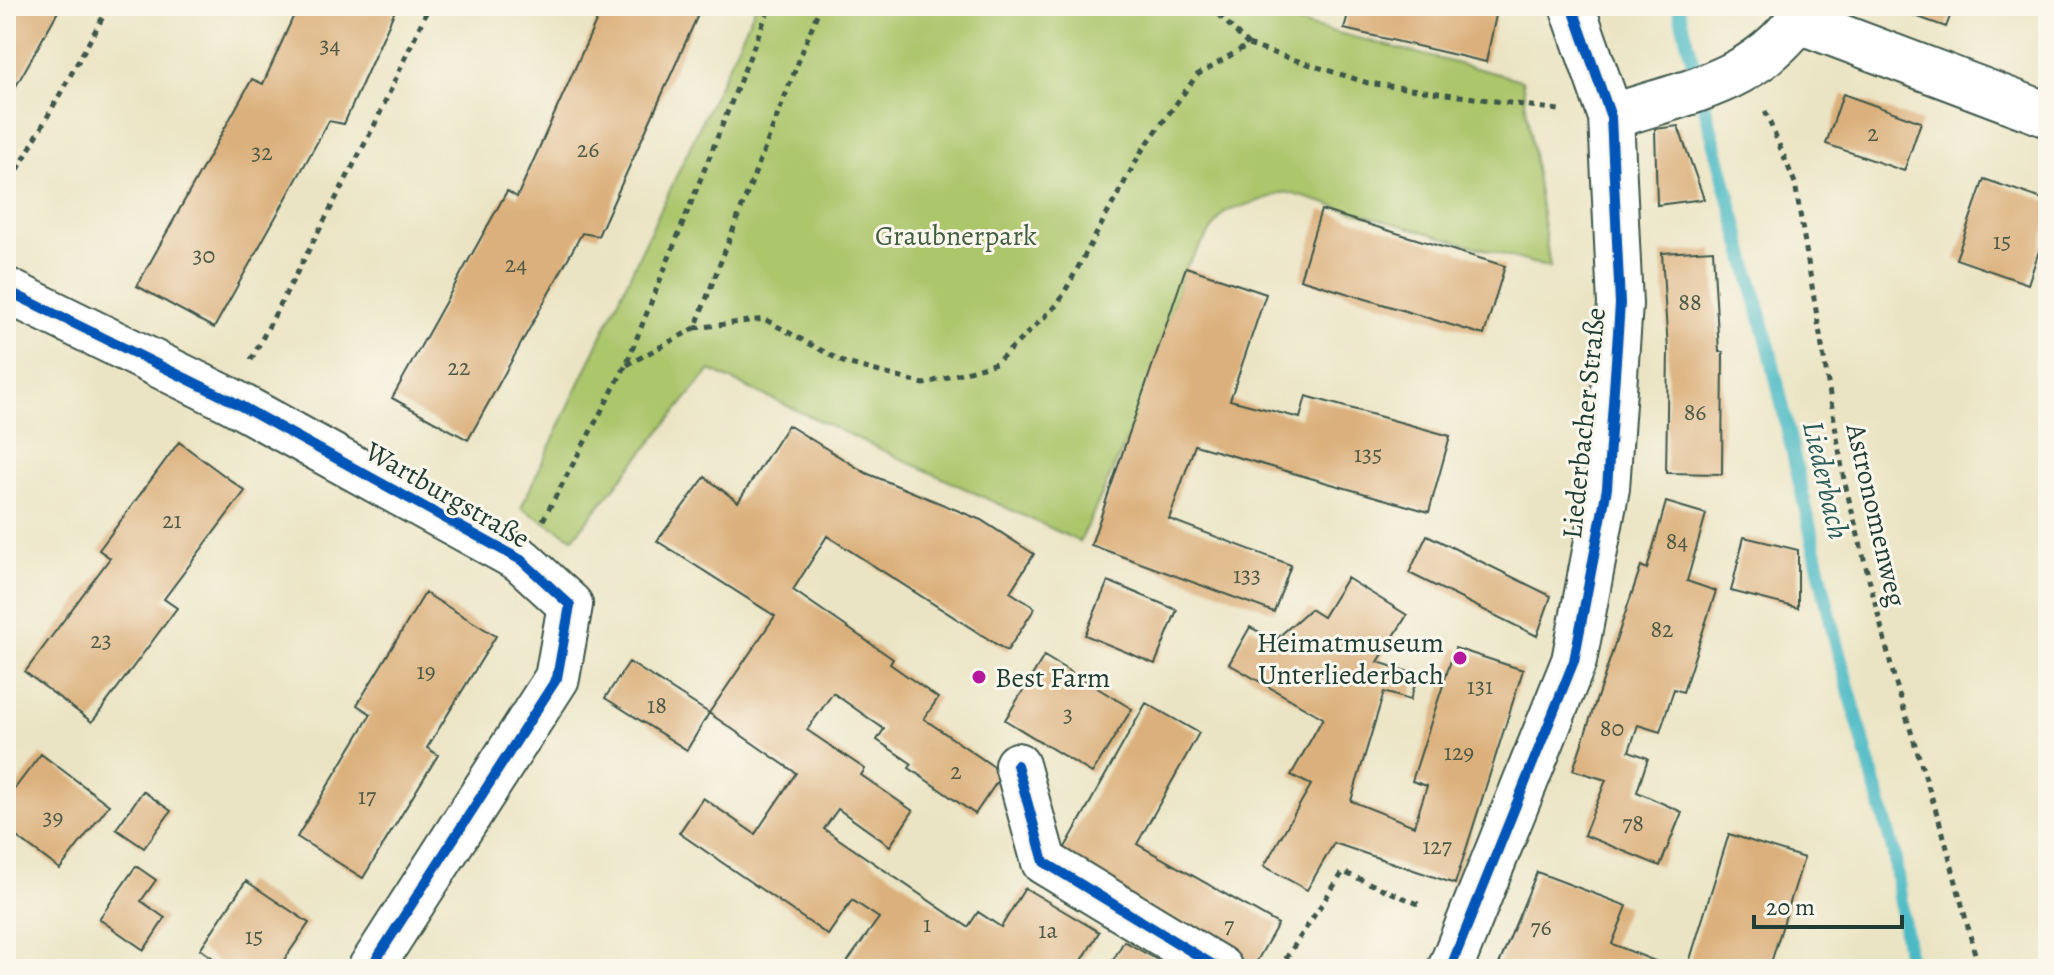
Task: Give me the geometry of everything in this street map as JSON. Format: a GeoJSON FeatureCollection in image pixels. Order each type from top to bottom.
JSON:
{"type":"FeatureCollection","features":[{"type":"Feature","properties":{"kind":"street","name":"Liederbacher Straße"},"geometry":{"type":"LineString","coordinates":[[1450,969],[1574,661],[1607,488],[1620,304],[1611,117],[1572,6]]}},
{"type":"Feature","properties":{"kind":"street"},"geometry":{"type":"LineString","coordinates":[[1611,117],[1736,75],[1804,13],[2048,115]]}},
{"type":"Feature","properties":{"kind":"street","name":"Wartburgstraße"},"geometry":{"type":"LineString","coordinates":[[6,290],[230,400],[521,560],[570,605],[557,678],[370,969]]}},
{"type":"Feature","properties":{"kind":"street"},"geometry":{"type":"LineString","coordinates":[[1017,765],[1044,862],[1220,969]]}},
{"type":"Feature","properties":{"kind":"path"},"geometry":{"type":"LineString","coordinates":[[6,191],[109,6]]}},
{"type":"Feature","properties":{"kind":"path"},"geometry":{"type":"LineString","coordinates":[[230,400],[375,124],[429,6]]}},
{"type":"Feature","properties":{"kind":"path"},"geometry":{"type":"LineString","coordinates":[[521,560],[626,365],[770,6]]}},
{"type":"Feature","properties":{"kind":"path"},"geometry":{"type":"LineString","coordinates":[[695,328],[820,6]]}},
{"type":"Feature","properties":{"kind":"path"},"geometry":{"type":"LineString","coordinates":[[1211,6],[1248,45],[1368,83],[1611,117]]}},
{"type":"Feature","properties":{"kind":"path"},"geometry":{"type":"LineString","coordinates":[[626,365],[695,328],[764,319],[843,362],[924,384],[996,363],[1058,304],[1141,152],[1197,75],[1248,45]]}},
{"type":"Feature","properties":{"kind":"path"},"geometry":{"type":"LineString","coordinates":[[1279,969],[1343,872],[1468,925]]}},
{"type":"Feature","properties":{"kind":"green space","name":"Graubnerpark"},"geometry":{"type":"Polygon","coordinates":[[[756,6],[1232,6],[1522,80],[1550,268],[1286,192],[1224,212],[1186,267],[1134,424],[1080,542],[710,370],[573,538],[521,508],[756,6]]]}},
{"type":"Feature","properties":{"kind":"building"},"geometry":{"type":"Polygon","coordinates":[[[6,6],[61,6],[6,104],[6,6]]]}},
{"type":"Feature","properties":{"kind":"building"},"geometry":{"type":"Polygon","coordinates":[[[298,6],[397,6],[344,124],[329,121],[214,328],[137,286],[252,79],[263,84],[298,6]]]}},
{"type":"Feature","properties":{"kind":"building"},"geometry":{"type":"Polygon","coordinates":[[[603,6],[702,6],[598,236],[582,233],[468,440],[392,398],[507,191],[517,197],[603,6]]]}},
{"type":"Feature","properties":{"kind":"building"},"geometry":{"type":"Polygon","coordinates":[[[1350,6],[1498,6],[1486,62],[1344,29],[1350,6]]]}},
{"type":"Feature","properties":{"kind":"building"},"geometry":{"type":"Polygon","coordinates":[[[1887,6],[1954,6],[1946,27],[1887,6]]]}},
{"type":"Feature","properties":{"kind":"building"},"geometry":{"type":"Polygon","coordinates":[[[1843,94],[1921,122],[1904,171],[1826,144],[1843,94]]]}},
{"type":"Feature","properties":{"kind":"building"},"geometry":{"type":"Polygon","coordinates":[[[1678,126],[1704,199],[1657,205],[1655,129],[1678,126]]]}},
{"type":"Feature","properties":{"kind":"building"},"geometry":{"type":"Polygon","coordinates":[[[1984,179],[2048,201],[2048,224],[2028,284],[1956,259],[1984,179]]]}},
{"type":"Feature","properties":{"kind":"building"},"geometry":{"type":"Polygon","coordinates":[[[1321,210],[1505,266],[1484,335],[1300,279],[1321,210]]]}},
{"type":"Feature","properties":{"kind":"building"},"geometry":{"type":"Polygon","coordinates":[[[1713,250],[1719,352],[1723,352],[1722,474],[1666,473],[1668,351],[1662,253],[1713,250]]]}},
{"type":"Feature","properties":{"kind":"building"},"geometry":{"type":"Polygon","coordinates":[[[1186,267],[1266,294],[1230,400],[1300,418],[1306,396],[1450,436],[1429,512],[1195,445],[1169,519],[1291,565],[1274,612],[1091,545],[1186,267]]]}},
{"type":"Feature","properties":{"kind":"building"},"geometry":{"type":"Polygon","coordinates":[[[788,425],[866,473],[981,520],[1034,554],[1010,592],[1035,608],[1007,651],[827,536],[793,590],[893,659],[890,664],[938,698],[924,719],[1003,773],[975,814],[909,768],[912,764],[877,740],[884,729],[833,693],[807,730],[865,769],[861,775],[913,811],[890,846],[838,809],[824,829],[968,927],[978,912],[1001,927],[1025,888],[1099,932],[1077,969],[842,969],[879,918],[852,900],[828,935],[679,833],[703,798],[755,834],[796,773],[709,713],[775,616],[657,541],[705,477],[738,502],[788,425]]]}},
{"type":"Feature","properties":{"kind":"building"},"geometry":{"type":"Polygon","coordinates":[[[179,442],[245,491],[164,599],[177,608],[92,722],[25,672],[110,558],[99,550],[179,442]]]}},
{"type":"Feature","properties":{"kind":"building"},"geometry":{"type":"Polygon","coordinates":[[[1666,502],[1706,514],[1687,581],[1716,591],[1683,692],[1674,689],[1660,732],[1638,725],[1629,751],[1648,758],[1637,792],[1682,812],[1660,866],[1584,835],[1606,780],[1573,770],[1641,566],[1647,569],[1666,502]]]}},
{"type":"Feature","properties":{"kind":"building"},"geometry":{"type":"Polygon","coordinates":[[[1427,535],[1551,596],[1537,636],[1409,573],[1427,535]]]}},
{"type":"Feature","properties":{"kind":"building"},"geometry":{"type":"Polygon","coordinates":[[[1744,537],[1798,550],[1798,608],[1731,591],[1744,537]]]}},
{"type":"Feature","properties":{"kind":"building"},"geometry":{"type":"Polygon","coordinates":[[[1347,578],[1407,615],[1378,662],[1418,675],[1410,700],[1384,692],[1351,801],[1414,826],[1427,786],[1412,781],[1455,648],[1523,670],[1455,884],[1334,843],[1307,890],[1264,866],[1311,785],[1291,775],[1323,718],[1229,664],[1250,627],[1275,640],[1310,609],[1323,617],[1347,578]]]}},
{"type":"Feature","properties":{"kind":"building"},"geometry":{"type":"Polygon","coordinates":[[[1108,581],[1177,610],[1155,664],[1085,635],[1108,581]]]}},
{"type":"Feature","properties":{"kind":"building"},"geometry":{"type":"Polygon","coordinates":[[[425,593],[496,636],[427,748],[438,755],[363,878],[297,837],[371,714],[357,705],[425,593]]]}},
{"type":"Feature","properties":{"kind":"building"},"geometry":{"type":"Polygon","coordinates":[[[1044,656],[1132,709],[1092,773],[1005,720],[1044,656]]]}},
{"type":"Feature","properties":{"kind":"building"},"geometry":{"type":"Polygon","coordinates":[[[629,662],[709,713],[687,750],[605,698],[629,662]]]}},
{"type":"Feature","properties":{"kind":"building"},"geometry":{"type":"Polygon","coordinates":[[[1146,703],[1199,733],[1137,844],[1278,924],[1253,968],[1059,858],[1146,703]]]}},
{"type":"Feature","properties":{"kind":"building"},"geometry":{"type":"Polygon","coordinates":[[[41,754],[109,805],[60,869],[6,829],[6,800],[41,754]]]}},
{"type":"Feature","properties":{"kind":"building"},"geometry":{"type":"Polygon","coordinates":[[[143,791],[171,811],[144,848],[116,829],[143,791]]]}},
{"type":"Feature","properties":{"kind":"building"},"geometry":{"type":"Polygon","coordinates":[[[1729,834],[1804,858],[1769,969],[1687,969],[1729,834]]]}},
{"type":"Feature","properties":{"kind":"building"},"geometry":{"type":"Polygon","coordinates":[[[136,866],[156,880],[141,901],[165,918],[144,950],[99,919],[136,866]]]}},
{"type":"Feature","properties":{"kind":"building"},"geometry":{"type":"Polygon","coordinates":[[[1537,872],[1627,906],[1612,944],[1675,969],[1497,969],[1537,872]]]}},
{"type":"Feature","properties":{"kind":"building"},"geometry":{"type":"Polygon","coordinates":[[[246,881],[309,923],[278,969],[229,969],[200,949],[246,881]]]}},
{"type":"Feature","properties":{"kind":"building"},"geometry":{"type":"Polygon","coordinates":[[[1124,941],[1173,969],[1108,969],[1124,941]]]}},
{"type":"Feature","properties":{"kind":"waterway","name":"Liederbach"},"geometry":{"type":"LineString","coordinates":[[1678,6],[1770,351],[1835,639],[1894,853],[1910,969]]}},
{"type":"Feature","properties":{"kind":"cycle path"},"geometry":{"type":"LineString","coordinates":[[1450,969],[1574,661],[1607,488],[1620,304],[1611,117],[1572,6]]}},
{"type":"Feature","properties":{"kind":"cycle path"},"geometry":{"type":"LineString","coordinates":[[6,290],[230,400],[521,560],[570,605],[557,678],[370,969]]}},
{"type":"Feature","properties":{"kind":"cycle path"},"geometry":{"type":"LineString","coordinates":[[1017,765],[1044,862],[1220,969]]}},
{"type":"Feature","properties":{"kind":"place","name":"Heimatmuseum Unterliederbach"},"geometry":{"type":"Point","coordinates":[1460,658]}},
{"type":"Feature","properties":{"kind":"place","name":"Best Farm"},"geometry":{"type":"Point","coordinates":[979,677]}}]}
